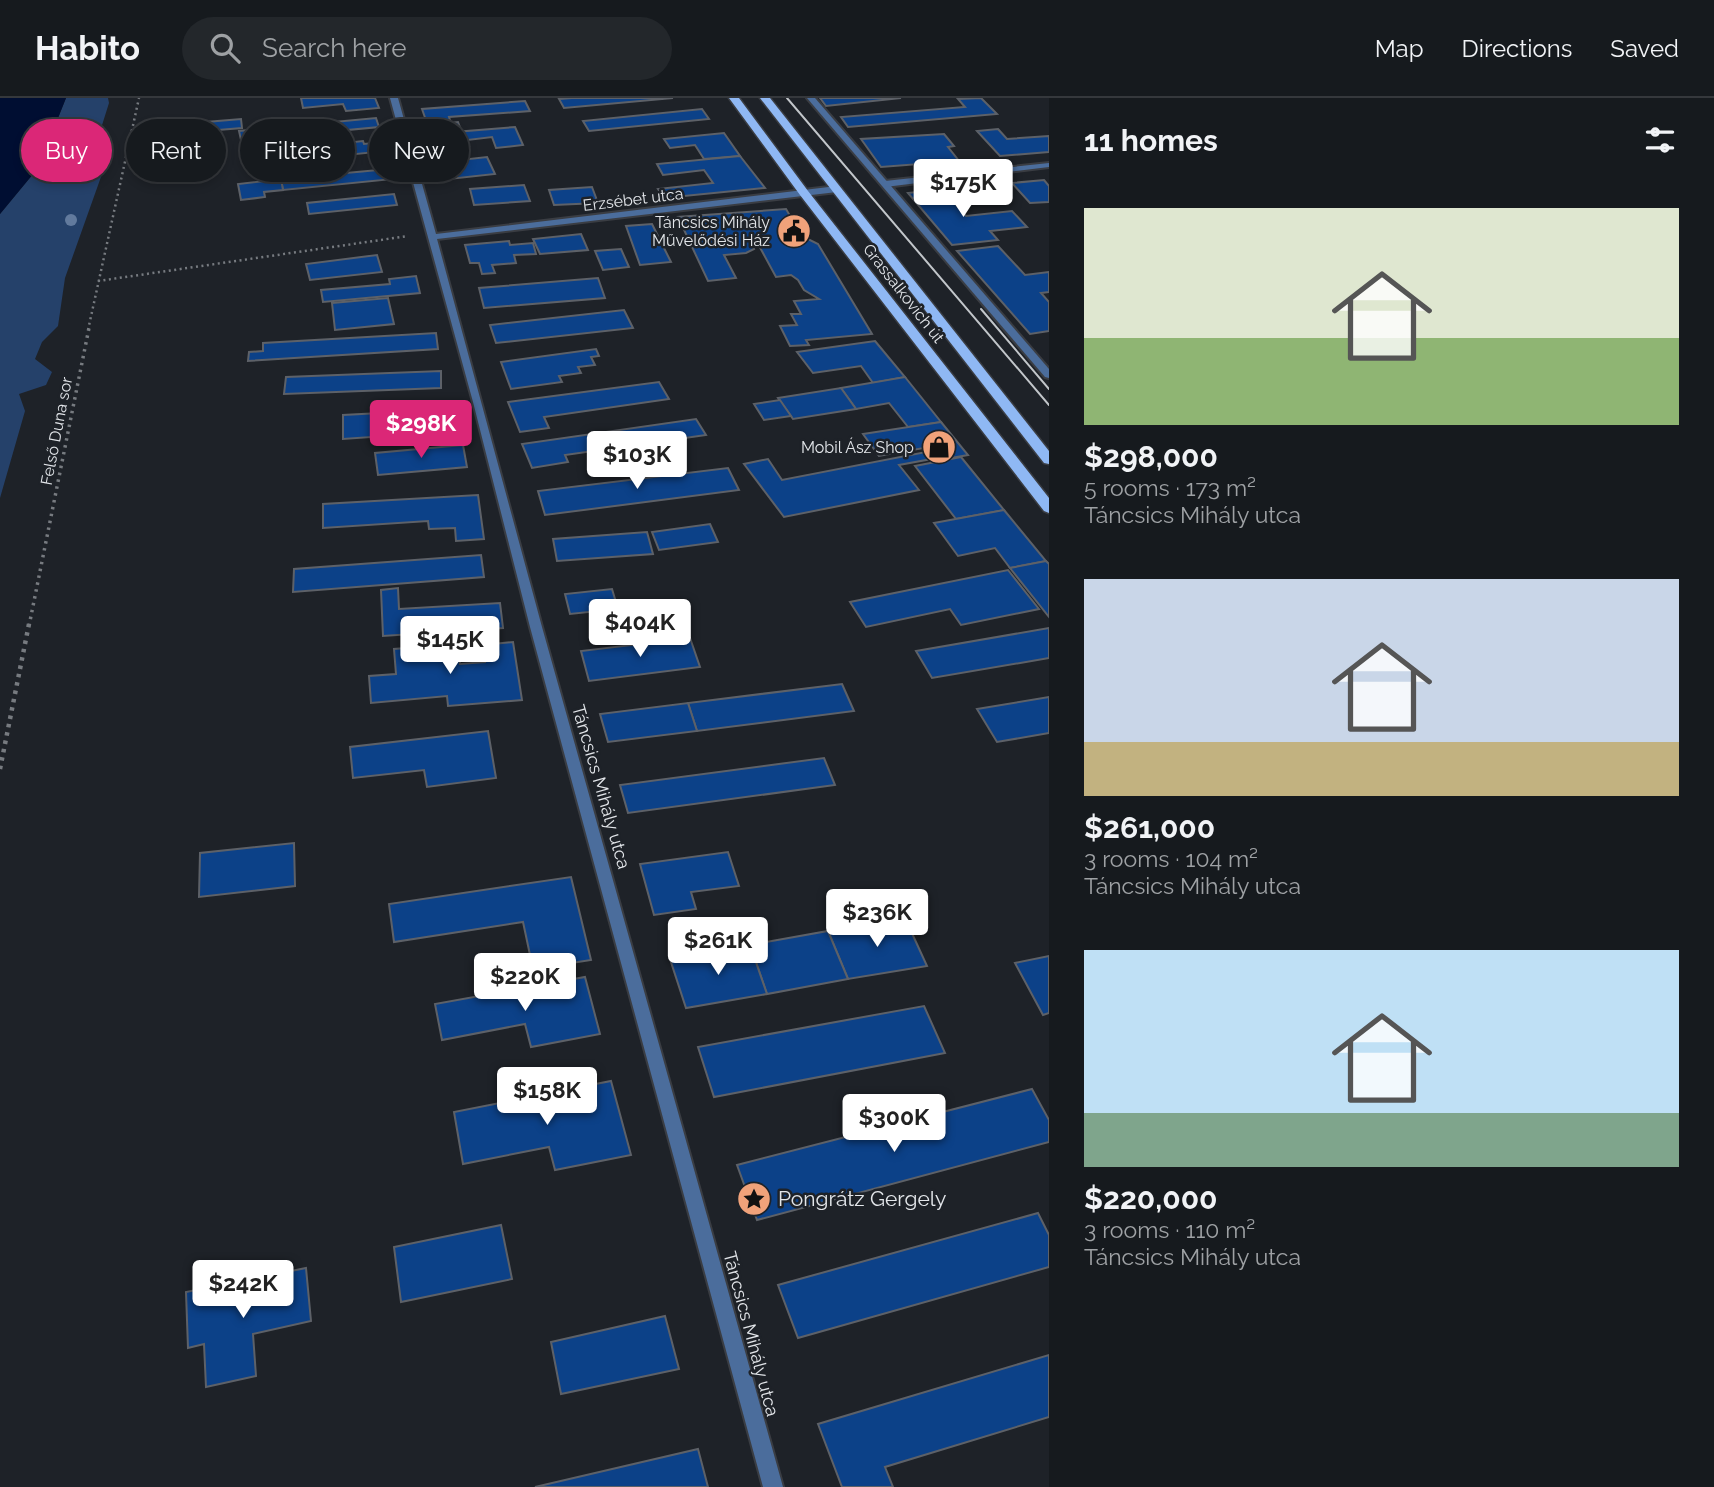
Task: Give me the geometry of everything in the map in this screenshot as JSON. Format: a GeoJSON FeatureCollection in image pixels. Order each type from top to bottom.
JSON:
{"type":"FeatureCollection","features":[{"type":"Feature","properties":{"kind":"main road","name":"Grassalkovich út"},"geometry":{"type":"LineString","coordinates":[[734,98],[804,193],[1049,508]]}},
{"type":"Feature","properties":{"kind":"main road","name":"Grassalkovich út"},"geometry":{"type":"LineString","coordinates":[[765,98],[1049,460]]}},
{"type":"Feature","properties":{"kind":"street","name":"Táncsics Mihály utca"},"geometry":{"type":"LineString","coordinates":[[394,98],[773,1487]]}},
{"type":"Feature","properties":{"kind":"street"},"geometry":{"type":"LineString","coordinates":[[811,98],[1049,375]]}},
{"type":"Feature","properties":{"kind":"street"},"geometry":{"type":"LineString","coordinates":[[884,184],[1049,165]]}},
{"type":"Feature","properties":{"kind":"street","name":"Erzsébet utca"},"geometry":{"type":"LineString","coordinates":[[433,237],[836,189]]}},
{"type":"Feature","properties":{"kind":"path","name":"Felső Duna sor"},"geometry":{"type":"LineString","coordinates":[[0,769],[98,281],[139,98]]}},
{"type":"Feature","properties":{"kind":"path"},"geometry":{"type":"LineString","coordinates":[[98,281],[411,235],[433,237]]}},
{"type":"Feature","properties":{"kind":"shaded area"},"geometry":{"type":"Polygon","coordinates":[[[0,98],[66,98],[58,119],[21,119],[21,182],[26,182],[0,214],[0,98]]]}},
{"type":"Feature","properties":{"kind":"shaded area"},"geometry":{"type":"Polygon","coordinates":[[[66,98],[108,98],[104,119],[58,119],[66,98]]]}},
{"type":"Feature","properties":{"kind":"shaded area"},"geometry":{"type":"Polygon","coordinates":[[[26,182],[99,182],[65,278],[58,326],[42,342],[35,359],[52,372],[46,385],[19,394],[25,411],[0,498],[0,214],[26,182]]]}},
{"type":"Feature","properties":{"kind":"building"},"geometry":{"type":"Polygon","coordinates":[[[301,98],[375,98],[379,108],[346,111],[343,104],[303,108],[301,98]]]}},
{"type":"Feature","properties":{"kind":"building"},"geometry":{"type":"Polygon","coordinates":[[[673,98],[564,108],[559,99],[673,98]]]}},
{"type":"Feature","properties":{"kind":"building"},"geometry":{"type":"Polygon","coordinates":[[[820,98],[901,98],[826,106],[820,98]]]}},
{"type":"Feature","properties":{"kind":"building"},"geometry":{"type":"Polygon","coordinates":[[[981,98],[997,114],[848,127],[841,117],[965,107],[958,99],[981,98]]]}},
{"type":"Feature","properties":{"kind":"building"},"geometry":{"type":"Polygon","coordinates":[[[525,101],[530,111],[425,119],[422,109],[525,101]]]}},
{"type":"Feature","properties":{"kind":"building"},"geometry":{"type":"Polygon","coordinates":[[[702,109],[709,119],[589,131],[583,121],[702,109]]]}},
{"type":"Feature","properties":{"kind":"building"},"geometry":{"type":"Polygon","coordinates":[[[376,118],[376,119],[369,119],[369,128],[355,129],[355,120],[376,118]]]}},
{"type":"Feature","properties":{"kind":"building"},"geometry":{"type":"Polygon","coordinates":[[[240,119],[240,128],[226,129],[226,120],[240,119]]]}},
{"type":"Feature","properties":{"kind":"building"},"geometry":{"type":"Polygon","coordinates":[[[515,127],[523,145],[496,148],[492,137],[469,140],[469,131],[515,127]]]}},
{"type":"Feature","properties":{"kind":"building"},"geometry":{"type":"Polygon","coordinates":[[[998,129],[1007,139],[1049,136],[1049,152],[1000,156],[977,131],[998,129]]]}},
{"type":"Feature","properties":{"kind":"building"},"geometry":{"type":"Polygon","coordinates":[[[724,133],[740,156],[704,159],[695,145],[670,148],[664,139],[724,133]]]}},
{"type":"Feature","properties":{"kind":"building"},"geometry":{"type":"Polygon","coordinates":[[[944,134],[954,146],[948,147],[959,161],[881,167],[861,139],[944,134]]]}},
{"type":"Feature","properties":{"kind":"building"},"geometry":{"type":"Polygon","coordinates":[[[355,142],[369,143],[369,153],[355,154],[355,142]]]}},
{"type":"Feature","properties":{"kind":"building"},"geometry":{"type":"Polygon","coordinates":[[[740,156],[765,188],[664,198],[658,189],[713,183],[704,170],[663,175],[657,164],[740,156]]]}},
{"type":"Feature","properties":{"kind":"building"},"geometry":{"type":"Polygon","coordinates":[[[487,157],[495,174],[469,177],[469,159],[487,157]]]}},
{"type":"Feature","properties":{"kind":"building"},"geometry":{"type":"Polygon","coordinates":[[[369,171],[369,181],[283,190],[282,182],[355,182],[355,172],[369,171]]]}},
{"type":"Feature","properties":{"kind":"building"},"geometry":{"type":"Polygon","coordinates":[[[1044,180],[1049,186],[1049,202],[1030,203],[1012,183],[1044,180]]]}},
{"type":"Feature","properties":{"kind":"building"},"geometry":{"type":"Polygon","coordinates":[[[282,182],[283,190],[264,192],[265,197],[241,200],[238,184],[282,182]]]}},
{"type":"Feature","properties":{"kind":"building"},"geometry":{"type":"Polygon","coordinates":[[[524,185],[530,201],[474,205],[470,189],[524,185]]]}},
{"type":"Feature","properties":{"kind":"building"},"geometry":{"type":"Polygon","coordinates":[[[592,187],[598,203],[554,205],[549,190],[592,187]]]}},
{"type":"Feature","properties":{"kind":"building"},"geometry":{"type":"Polygon","coordinates":[[[942,189],[966,216],[1012,211],[1027,227],[990,231],[998,240],[952,245],[908,193],[942,189]]]}},
{"type":"Feature","properties":{"kind":"building"},"geometry":{"type":"Polygon","coordinates":[[[394,194],[397,205],[309,214],[307,203],[394,194]]]}},
{"type":"Feature","properties":{"kind":"building"},"geometry":{"type":"Polygon","coordinates":[[[786,209],[804,240],[818,244],[872,334],[806,340],[809,345],[790,346],[780,326],[797,325],[791,314],[801,314],[794,301],[819,299],[804,290],[791,275],[776,277],[757,242],[751,243],[754,249],[746,253],[724,255],[736,278],[708,281],[678,217],[786,209]]]}},
{"type":"Feature","properties":{"kind":"building"},"geometry":{"type":"Polygon","coordinates":[[[652,224],[671,262],[640,265],[626,226],[652,224]]]}},
{"type":"Feature","properties":{"kind":"building"},"geometry":{"type":"Polygon","coordinates":[[[581,234],[588,250],[540,254],[533,239],[581,234]]]}},
{"type":"Feature","properties":{"kind":"building"},"geometry":{"type":"Polygon","coordinates":[[[509,241],[510,245],[533,243],[536,254],[514,255],[516,263],[492,265],[495,273],[482,274],[479,263],[470,263],[465,245],[509,241]]]}},
{"type":"Feature","properties":{"kind":"building"},"geometry":{"type":"Polygon","coordinates":[[[998,246],[1025,275],[1049,272],[1049,292],[1041,293],[1049,302],[1049,331],[1030,334],[957,251],[998,246]]]}},
{"type":"Feature","properties":{"kind":"building"},"geometry":{"type":"Polygon","coordinates":[[[621,249],[629,267],[603,270],[595,251],[621,249]]]}},
{"type":"Feature","properties":{"kind":"building"},"geometry":{"type":"Polygon","coordinates":[[[377,255],[382,272],[310,280],[306,264],[377,255]]]}},
{"type":"Feature","properties":{"kind":"building"},"geometry":{"type":"Polygon","coordinates":[[[416,276],[420,293],[323,302],[321,290],[390,284],[389,279],[416,276]]]}},
{"type":"Feature","properties":{"kind":"building"},"geometry":{"type":"Polygon","coordinates":[[[598,278],[605,298],[484,308],[479,288],[598,278]]]}},
{"type":"Feature","properties":{"kind":"building"},"geometry":{"type":"Polygon","coordinates":[[[388,298],[394,324],[335,330],[332,303],[388,298]]]}},
{"type":"Feature","properties":{"kind":"building"},"geometry":{"type":"Polygon","coordinates":[[[624,310],[633,328],[496,343],[490,325],[624,310]]]}},
{"type":"Feature","properties":{"kind":"building"},"geometry":{"type":"Polygon","coordinates":[[[436,333],[438,349],[248,361],[249,352],[263,351],[263,343],[436,333]]]}},
{"type":"Feature","properties":{"kind":"building"},"geometry":{"type":"Polygon","coordinates":[[[875,341],[905,377],[873,383],[861,366],[813,373],[797,352],[875,341]]]}},
{"type":"Feature","properties":{"kind":"building"},"geometry":{"type":"Polygon","coordinates":[[[596,349],[599,356],[591,357],[595,365],[578,367],[581,373],[559,376],[562,382],[511,389],[501,362],[596,349]]]}},
{"type":"Feature","properties":{"kind":"building"},"geometry":{"type":"Polygon","coordinates":[[[441,371],[441,388],[284,394],[286,377],[441,371]]]}},
{"type":"Feature","properties":{"kind":"building"},"geometry":{"type":"Polygon","coordinates":[[[905,377],[941,422],[908,427],[889,403],[856,409],[841,388],[905,377]]]}},
{"type":"Feature","properties":{"kind":"building"},"geometry":{"type":"Polygon","coordinates":[[[659,382],[669,399],[544,417],[549,428],[520,432],[508,402],[659,382]]]}},
{"type":"Feature","properties":{"kind":"building"},"geometry":{"type":"Polygon","coordinates":[[[841,388],[856,409],[793,419],[778,398],[841,388]]]}},
{"type":"Feature","properties":{"kind":"building"},"geometry":{"type":"Polygon","coordinates":[[[780,400],[791,416],[764,420],[754,404],[780,400]]]}},
{"type":"Feature","properties":{"kind":"building"},"geometry":{"type":"Polygon","coordinates":[[[457,409],[461,442],[415,445],[414,434],[343,439],[343,415],[457,409]]]}},
{"type":"Feature","properties":{"kind":"building"},"geometry":{"type":"Polygon","coordinates":[[[696,419],[706,435],[565,455],[568,462],[532,468],[522,444],[696,419]]]}},
{"type":"Feature","properties":{"kind":"building"},"geometry":{"type":"Polygon","coordinates":[[[941,422],[968,455],[940,460],[929,447],[879,456],[863,434],[941,422]]]}},
{"type":"Feature","properties":{"kind":"building"},"geometry":{"type":"Polygon","coordinates":[[[463,445],[467,467],[378,475],[375,453],[463,445]]]}},
{"type":"Feature","properties":{"kind":"building"},"geometry":{"type":"Polygon","coordinates":[[[931,451],[937,458],[899,465],[919,490],[784,517],[744,464],[768,459],[782,480],[931,451]]]}},
{"type":"Feature","properties":{"kind":"building"},"geometry":{"type":"Polygon","coordinates":[[[961,457],[1004,510],[956,519],[915,466],[961,457]]]}},
{"type":"Feature","properties":{"kind":"building"},"geometry":{"type":"Polygon","coordinates":[[[728,468],[739,490],[545,515],[538,491],[728,468]]]}},
{"type":"Feature","properties":{"kind":"building"},"geometry":{"type":"Polygon","coordinates":[[[478,495],[484,539],[456,541],[455,528],[429,529],[428,521],[323,528],[323,504],[478,495]]]}},
{"type":"Feature","properties":{"kind":"building"},"geometry":{"type":"Polygon","coordinates":[[[1004,510],[1046,561],[1010,568],[995,548],[958,556],[934,523],[1004,510]]]}},
{"type":"Feature","properties":{"kind":"building"},"geometry":{"type":"Polygon","coordinates":[[[710,524],[718,542],[659,550],[652,532],[710,524]]]}},
{"type":"Feature","properties":{"kind":"building"},"geometry":{"type":"Polygon","coordinates":[[[647,532],[653,554],[557,561],[553,539],[647,532]]]}},
{"type":"Feature","properties":{"kind":"building"},"geometry":{"type":"Polygon","coordinates":[[[481,555],[484,577],[293,592],[294,569],[481,555]]]}},
{"type":"Feature","properties":{"kind":"building"},"geometry":{"type":"Polygon","coordinates":[[[1046,561],[1049,564],[1049,617],[1010,568],[1046,561]]]}},
{"type":"Feature","properties":{"kind":"building"},"geometry":{"type":"Polygon","coordinates":[[[1008,570],[1039,609],[961,625],[950,609],[866,627],[850,602],[1008,570]]]}},
{"type":"Feature","properties":{"kind":"building"},"geometry":{"type":"Polygon","coordinates":[[[398,588],[399,609],[500,603],[503,628],[383,636],[381,590],[398,588]]]}},
{"type":"Feature","properties":{"kind":"building"},"geometry":{"type":"Polygon","coordinates":[[[612,589],[618,609],[570,614],[565,594],[612,589]]]}},
{"type":"Feature","properties":{"kind":"building"},"geometry":{"type":"Polygon","coordinates":[[[1049,628],[1049,658],[932,678],[916,651],[1049,628]]]}},
{"type":"Feature","properties":{"kind":"building"},"geometry":{"type":"Polygon","coordinates":[[[690,638],[700,667],[589,681],[581,651],[690,638]]]}},
{"type":"Feature","properties":{"kind":"building"},"geometry":{"type":"Polygon","coordinates":[[[513,642],[522,700],[448,706],[447,696],[371,703],[369,676],[396,674],[394,649],[458,644],[460,664],[485,662],[483,645],[513,642]]]}},
{"type":"Feature","properties":{"kind":"building"},"geometry":{"type":"Polygon","coordinates":[[[842,684],[854,711],[697,731],[688,703],[842,684]]]}},
{"type":"Feature","properties":{"kind":"building"},"geometry":{"type":"Polygon","coordinates":[[[1049,697],[1049,733],[997,742],[977,709],[1049,697]]]}},
{"type":"Feature","properties":{"kind":"building"},"geometry":{"type":"Polygon","coordinates":[[[688,703],[697,731],[608,742],[600,714],[688,703]]]}},
{"type":"Feature","properties":{"kind":"building"},"geometry":{"type":"Polygon","coordinates":[[[488,731],[496,778],[427,787],[424,770],[353,778],[350,747],[488,731]]]}},
{"type":"Feature","properties":{"kind":"building"},"geometry":{"type":"Polygon","coordinates":[[[824,758],[835,785],[628,813],[620,785],[824,758]]]}},
{"type":"Feature","properties":{"kind":"building"},"geometry":{"type":"Polygon","coordinates":[[[294,843],[295,886],[199,897],[200,853],[294,843]]]}},
{"type":"Feature","properties":{"kind":"building"},"geometry":{"type":"Polygon","coordinates":[[[728,852],[739,886],[691,892],[696,909],[654,915],[640,864],[728,852]]]}},
{"type":"Feature","properties":{"kind":"building"},"geometry":{"type":"Polygon","coordinates":[[[571,877],[591,960],[533,969],[523,922],[394,942],[389,904],[571,877]]]}},
{"type":"Feature","properties":{"kind":"building"},"geometry":{"type":"Polygon","coordinates":[[[905,918],[927,966],[848,979],[828,931],[905,918]]]}},
{"type":"Feature","properties":{"kind":"building"},"geometry":{"type":"Polygon","coordinates":[[[828,931],[848,979],[767,994],[750,945],[828,931]]]}},
{"type":"Feature","properties":{"kind":"building"},"geometry":{"type":"Polygon","coordinates":[[[750,945],[767,994],[686,1008],[670,959],[750,945]]]}},
{"type":"Feature","properties":{"kind":"building"},"geometry":{"type":"Polygon","coordinates":[[[1049,956],[1049,1013],[1043,1015],[1015,963],[1049,956]]]}},
{"type":"Feature","properties":{"kind":"building"},"geometry":{"type":"Polygon","coordinates":[[[585,977],[600,1034],[531,1047],[525,1024],[442,1040],[435,1004],[585,977]]]}},
{"type":"Feature","properties":{"kind":"building"},"geometry":{"type":"Polygon","coordinates":[[[924,1006],[945,1053],[714,1097],[698,1047],[924,1006]]]}},
{"type":"Feature","properties":{"kind":"building"},"geometry":{"type":"Polygon","coordinates":[[[611,1081],[631,1155],[555,1170],[549,1147],[463,1164],[454,1112],[611,1081]]]}},
{"type":"Feature","properties":{"kind":"building"},"geometry":{"type":"Polygon","coordinates":[[[1032,1089],[1049,1120],[1049,1142],[757,1220],[737,1165],[1032,1089]]]}},
{"type":"Feature","properties":{"kind":"building"},"geometry":{"type":"Polygon","coordinates":[[[1038,1213],[1049,1235],[1049,1267],[798,1338],[778,1285],[1038,1213]]]}},
{"type":"Feature","properties":{"kind":"building"},"geometry":{"type":"Polygon","coordinates":[[[501,1225],[512,1279],[401,1302],[394,1247],[501,1225]]]}},
{"type":"Feature","properties":{"kind":"building"},"geometry":{"type":"Polygon","coordinates":[[[306,1268],[311,1321],[253,1334],[256,1376],[206,1387],[204,1344],[188,1348],[186,1292],[306,1268]]]}},
{"type":"Feature","properties":{"kind":"building"},"geometry":{"type":"Polygon","coordinates":[[[665,1316],[679,1369],[561,1394],[551,1342],[665,1316]]]}},
{"type":"Feature","properties":{"kind":"building"},"geometry":{"type":"Polygon","coordinates":[[[1049,1355],[1049,1417],[885,1467],[893,1487],[842,1487],[818,1424],[1049,1355]]]}},
{"type":"Feature","properties":{"kind":"building"},"geometry":{"type":"Polygon","coordinates":[[[698,1449],[708,1487],[535,1487],[698,1449]]]}},
{"type":"Feature","properties":{"kind":"tram line"},"geometry":{"type":"LineString","coordinates":[[787,98],[1049,405]]}},
{"type":"Feature","properties":{"kind":"tram line"},"geometry":{"type":"LineString","coordinates":[[981,309],[1049,389]]}},
{"type":"Feature","properties":{"kind":"place","name":"Táncsics Mihály Művelődési Ház"},"geometry":{"type":"Point","coordinates":[794,231]}},
{"type":"Feature","properties":{"kind":"place","name":"Mobil Ász Shop"},"geometry":{"type":"Point","coordinates":[939,447]}},
{"type":"Feature","properties":{"kind":"place","name":"Pongrátz Gergely"},"geometry":{"type":"Point","coordinates":[754,1199]}}]}
